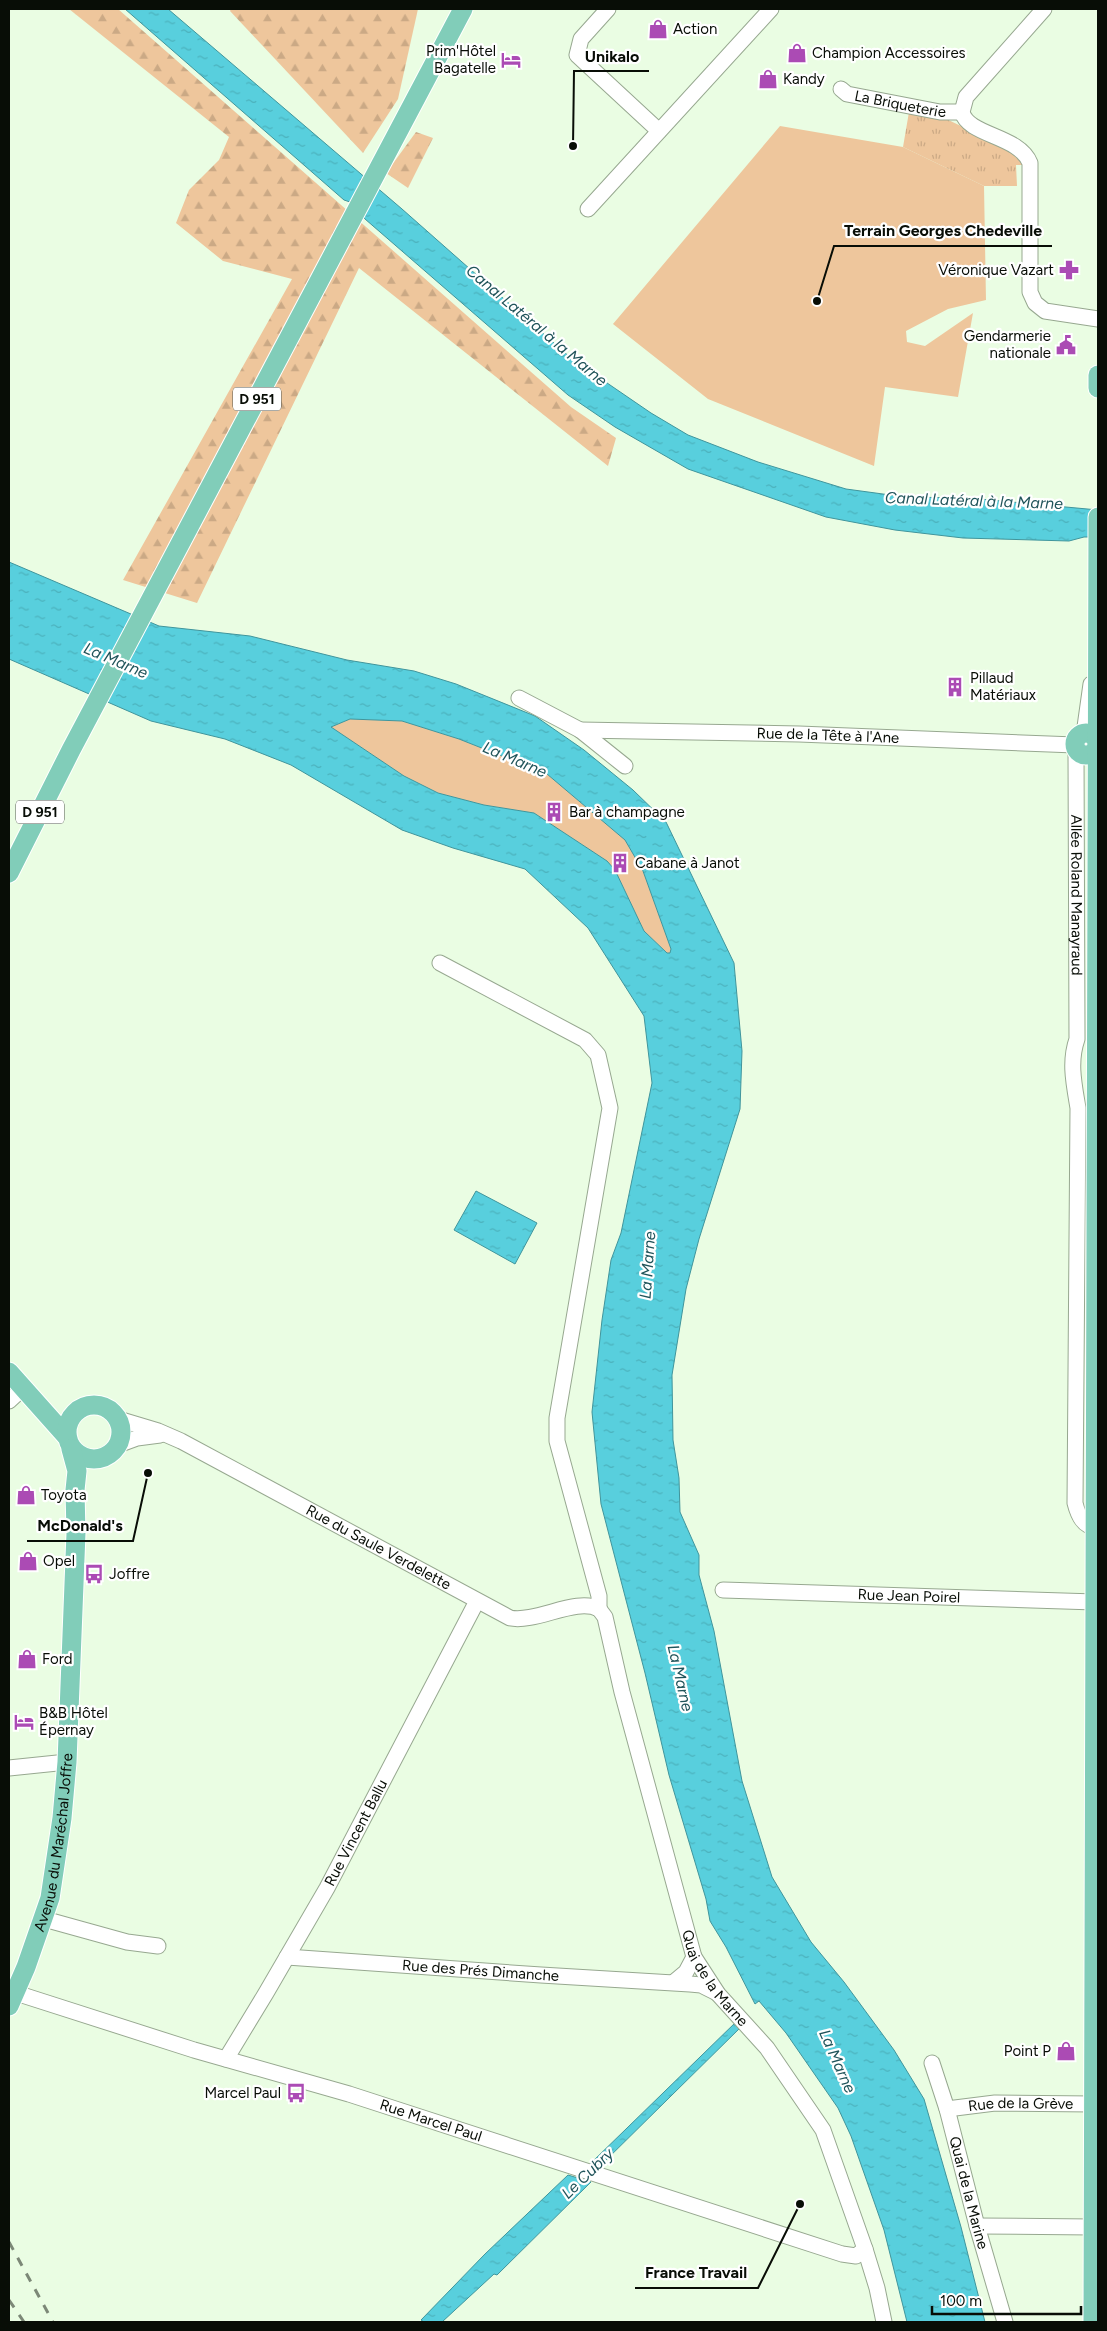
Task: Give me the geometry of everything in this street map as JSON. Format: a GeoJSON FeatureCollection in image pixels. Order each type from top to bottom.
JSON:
{"type":"FeatureCollection","features":[{"type":"Feature","properties":{"kind":"main road","name":"D 951"},"geometry":{"type":"LineString","coordinates":[[9,874],[71,750],[463,9]]}},
{"type":"Feature","properties":{"kind":"main road"},"geometry":{"type":"LineString","coordinates":[[1098,375],[1098,388]]}},
{"type":"Feature","properties":{"kind":"main road"},"geometry":{"type":"LineString","coordinates":[[1093,2322],[1096,2129],[1093,2104],[1096,2028],[1094,1602],[1097,1527],[1096,772],[1084,745],[1097,675],[1098,517]]}},
{"type":"Feature","properties":{"kind":"main road"},"geometry":{"type":"LineString","coordinates":[[9,1372],[38,1406],[56,1422],[69,1442],[83,1458],[98,1460],[113,1452],[118,1444],[121,1427],[118,1419],[109,1410],[95,1405],[80,1408],[54,1407],[26,1390]]}},
{"type":"Feature","properties":{"kind":"main road"},"geometry":{"type":"LineString","coordinates":[[69,1442],[69,1420],[80,1408]]}},
{"type":"Feature","properties":{"kind":"main road","name":"Avenue du Maréchal Joffre"},"geometry":{"type":"LineString","coordinates":[[11,1994],[21,1960],[35,1942],[44,1919],[55,1871],[67,1762],[76,1533],[76,1472],[69,1442]]}},
{"type":"Feature","properties":{"kind":"main road","name":"Avenue du Maréchal Joffre"},"geometry":{"type":"LineString","coordinates":[[76,1533],[86,1486],[98,1460]]}},
{"type":"Feature","properties":{"kind":"street"},"geometry":{"type":"LineString","coordinates":[[608,9],[581,39],[577,55],[660,131]]}},
{"type":"Feature","properties":{"kind":"street"},"geometry":{"type":"LineString","coordinates":[[588,209],[771,9]]}},
{"type":"Feature","properties":{"kind":"street","name":"La Briqueterie"},"geometry":{"type":"LineString","coordinates":[[1044,9],[966,97],[962,112],[968,122],[1021,149],[1030,163],[1030,292],[1035,303],[1045,311],[1098,319]]}},
{"type":"Feature","properties":{"kind":"street","name":"La Briqueterie"},"geometry":{"type":"LineString","coordinates":[[841,89],[847,94],[940,112],[962,112]]}},
{"type":"Feature","properties":{"kind":"street"},"geometry":{"type":"LineString","coordinates":[[519,698],[580,730],[626,766]]}},
{"type":"Feature","properties":{"kind":"street","name":"Rue de la Tête à l'Ane"},"geometry":{"type":"LineString","coordinates":[[580,730],[799,734],[1084,745]]}},
{"type":"Feature","properties":{"kind":"street","name":"Allée Roland Manayraud"},"geometry":{"type":"LineString","coordinates":[[1084,745],[1077,1040],[1073,1051],[1072,1074],[1078,1108],[1075,1503],[1079,1517],[1086,1524],[1097,1527]]}},
{"type":"Feature","properties":{"kind":"street","name":"Quai de la Marne"},"geometry":{"type":"LineString","coordinates":[[440,962],[585,1040],[598,1055],[610,1108],[557,1418],[557,1441],[598,1596],[599,1609],[605,1617],[623,1695],[694,1957],[718,1994],[767,2048],[816,2117],[825,2135],[865,2249],[877,2288],[884,2322]]}},
{"type":"Feature","properties":{"kind":"street"},"geometry":{"type":"LineString","coordinates":[[1077,1040],[1097,1039]]}},
{"type":"Feature","properties":{"kind":"street"},"geometry":{"type":"LineString","coordinates":[[9,1401],[26,1390]]}},
{"type":"Feature","properties":{"kind":"street","name":"Rue du Saule Verdelette"},"geometry":{"type":"LineString","coordinates":[[118,1419],[167,1435],[510,1618],[518,1620],[585,1606],[599,1609]]}},
{"type":"Feature","properties":{"kind":"street"},"geometry":{"type":"LineString","coordinates":[[118,1444],[137,1438],[167,1435]]}},
{"type":"Feature","properties":{"kind":"street","name":"Rue Jean Poirel"},"geometry":{"type":"LineString","coordinates":[[723,1590],[1094,1602]]}},
{"type":"Feature","properties":{"kind":"street","name":"Rue Vincent Ballu"},"geometry":{"type":"LineString","coordinates":[[226,2059],[327,1888],[477,1602]]}},
{"type":"Feature","properties":{"kind":"street"},"geometry":{"type":"LineString","coordinates":[[9,1768],[67,1762]]}},
{"type":"Feature","properties":{"kind":"street"},"geometry":{"type":"LineString","coordinates":[[44,1919],[127,1942],[158,1946]]}},
{"type":"Feature","properties":{"kind":"street","name":"Rue des Prés Dimanche"},"geometry":{"type":"LineString","coordinates":[[287,1957],[541,1975],[674,1982],[701,1985],[718,1994]]}},
{"type":"Feature","properties":{"kind":"street"},"geometry":{"type":"LineString","coordinates":[[674,1982],[686,1972],[694,1957]]}},
{"type":"Feature","properties":{"kind":"street","name":"Rue Marcel Paul"},"geometry":{"type":"LineString","coordinates":[[11,1994],[349,2094],[572,2168],[844,2254],[877,2288]]}},
{"type":"Feature","properties":{"kind":"street","name":"Quai de la Marine"},"geometry":{"type":"LineString","coordinates":[[932,2063],[947,2109],[977,2226],[1005,2322]]}},
{"type":"Feature","properties":{"kind":"street","name":"Rue de la Grève"},"geometry":{"type":"LineString","coordinates":[[947,2109],[994,2103],[1093,2104]]}},
{"type":"Feature","properties":{"kind":"street"},"geometry":{"type":"LineString","coordinates":[[977,2226],[1093,2227]]}},
{"type":"Feature","properties":{"kind":"street"},"geometry":{"type":"LineString","coordinates":[[844,2254],[856,2256],[865,2249]]}},
{"type":"Feature","properties":{"kind":"green space"},"geometry":{"type":"Polygon","coordinates":[[[69,9],[118,9],[571,407],[616,438],[608,466],[359,268],[197,603],[123,580],[292,279],[223,261],[176,223],[189,190],[219,160],[229,137],[69,9]]]}},
{"type":"Feature","properties":{"kind":"green space"},"geometry":{"type":"Polygon","coordinates":[[[231,9],[418,9],[398,99],[363,153],[230,11],[231,9]]]}},
{"type":"Feature","properties":{"kind":"green space"},"geometry":{"type":"Polygon","coordinates":[[[909,112],[944,118],[1012,150],[1022,161],[1022,165],[1016,165],[1017,186],[984,186],[903,147],[909,112]]]}},
{"type":"Feature","properties":{"kind":"green space"},"geometry":{"type":"Polygon","coordinates":[[[780,126],[903,147],[984,186],[986,300],[948,309],[906,331],[907,342],[925,346],[973,313],[958,397],[885,387],[874,466],[708,399],[613,324],[780,126]]]}},
{"type":"Feature","properties":{"kind":"green space"},"geometry":{"type":"Polygon","coordinates":[[[416,132],[433,138],[408,188],[386,173],[416,132]]]}},
{"type":"Feature","properties":{"kind":"green space"},"geometry":{"type":"Polygon","coordinates":[[[350,719],[402,721],[459,739],[547,774],[625,840],[643,871],[671,949],[670,953],[667,953],[644,931],[615,870],[607,861],[534,813],[484,805],[438,793],[404,776],[331,727],[350,719]]]}},
{"type":"Feature","properties":{"kind":"water","name":"Canal Latéral à la Marne"},"geometry":{"type":"Polygon","coordinates":[[[125,9],[168,9],[402,209],[572,359],[651,413],[688,435],[758,462],[846,489],[905,497],[969,498],[1098,510],[1098,537],[1084,537],[1069,541],[963,538],[895,530],[826,517],[688,469],[615,427],[568,395],[365,219],[350,202],[344,200],[125,9]]]}},
{"type":"Feature","properties":{"kind":"water","name":"La Marne"},"geometry":{"type":"Polygon","coordinates":[[[9,562],[159,626],[250,636],[347,660],[414,671],[456,684],[535,716],[584,750],[633,790],[666,822],[734,963],[742,1051],[740,1109],[699,1239],[686,1289],[672,1375],[673,1440],[679,1478],[680,1512],[699,1555],[699,1575],[714,1631],[742,1781],[772,1877],[811,1942],[844,1982],[894,2050],[924,2099],[961,2227],[985,2322],[907,2322],[884,2230],[851,2136],[838,2108],[786,2033],[759,2001],[755,2004],[726,1947],[710,1921],[706,1899],[669,1775],[645,1673],[601,1504],[592,1412],[611,1260],[621,1233],[652,1083],[644,1016],[588,928],[525,869],[453,848],[402,830],[291,765],[225,739],[151,721],[9,659],[9,562]],[[350,719],[331,727],[404,776],[438,793],[484,805],[534,813],[607,861],[615,870],[644,931],[667,953],[670,953],[671,949],[643,871],[625,840],[547,774],[459,739],[402,721],[350,719]]]}},
{"type":"Feature","properties":{"kind":"water"},"geometry":{"type":"Polygon","coordinates":[[[476,1191],[537,1223],[515,1264],[454,1230],[476,1191]]]}},
{"type":"Feature","properties":{"kind":"water"},"geometry":{"type":"Polygon","coordinates":[[[737,2021],[742,2026],[598,2168],[590,2164],[737,2021]]]}},
{"type":"Feature","properties":{"kind":"water"},"geometry":{"type":"Polygon","coordinates":[[[568,2175],[591,2182],[497,2275],[494,2274],[442,2322],[424,2322],[421,2320],[485,2254],[568,2175]]]}},
{"type":"Feature","properties":{"kind":"railway"},"geometry":{"type":"LineString","coordinates":[[9,2242],[53,2322]]}},
{"type":"Feature","properties":{"kind":"railway"},"geometry":{"type":"LineString","coordinates":[[9,2300],[24,2322]]}},
{"type":"Feature","properties":{"kind":"place","name":"Action"},"geometry":{"type":"Point","coordinates":[658,29]}},
{"type":"Feature","properties":{"kind":"place","name":"Champion Accessoires"},"geometry":{"type":"Point","coordinates":[797,53]}},
{"type":"Feature","properties":{"kind":"place","name":"Prim'Hôtel Bagatelle"},"geometry":{"type":"Point","coordinates":[511,60]}},
{"type":"Feature","properties":{"kind":"place","name":"Kandy"},"geometry":{"type":"Point","coordinates":[768,79]}},
{"type":"Feature","properties":{"kind":"place","name":"Unikalo"},"geometry":{"type":"Point","coordinates":[573,146]}},
{"type":"Feature","properties":{"kind":"place","name":"Véronique Vazart"},"geometry":{"type":"Point","coordinates":[1069,270]}},
{"type":"Feature","properties":{"kind":"place","name":"Terrain Georges Chedeville"},"geometry":{"type":"Point","coordinates":[817,301]}},
{"type":"Feature","properties":{"kind":"place","name":"Gendarmerie nationale"},"geometry":{"type":"Point","coordinates":[1066,345]}},
{"type":"Feature","properties":{"kind":"place","name":"Pillaud Matériaux"},"geometry":{"type":"Point","coordinates":[955,687]}},
{"type":"Feature","properties":{"kind":"place","name":"Bar à champagne"},"geometry":{"type":"Point","coordinates":[554,812]}},
{"type":"Feature","properties":{"kind":"place","name":"Cabane à Janot"},"geometry":{"type":"Point","coordinates":[620,863]}},
{"type":"Feature","properties":{"kind":"place","name":"McDonald's"},"geometry":{"type":"Point","coordinates":[148,1473]}},
{"type":"Feature","properties":{"kind":"place","name":"Toyota"},"geometry":{"type":"Point","coordinates":[26,1495]}},
{"type":"Feature","properties":{"kind":"place","name":"Opel"},"geometry":{"type":"Point","coordinates":[28,1561]}},
{"type":"Feature","properties":{"kind":"place","name":"Joffre"},"geometry":{"type":"Point","coordinates":[94,1574]}},
{"type":"Feature","properties":{"kind":"place","name":"Ford"},"geometry":{"type":"Point","coordinates":[27,1659]}},
{"type":"Feature","properties":{"kind":"place","name":"B&B Hôtel Épernay"},"geometry":{"type":"Point","coordinates":[24,1722]}},
{"type":"Feature","properties":{"kind":"place","name":"Point P"},"geometry":{"type":"Point","coordinates":[1066,2051]}},
{"type":"Feature","properties":{"kind":"place","name":"Marcel Paul"},"geometry":{"type":"Point","coordinates":[296,2093]}},
{"type":"Feature","properties":{"kind":"place","name":"France Travail"},"geometry":{"type":"Point","coordinates":[800,2204]}},
{"type":"Feature","properties":{"kind":"water label","name":"Le Cubry"},"geometry":{"type":"Point","coordinates":[587,2173]}}]}
